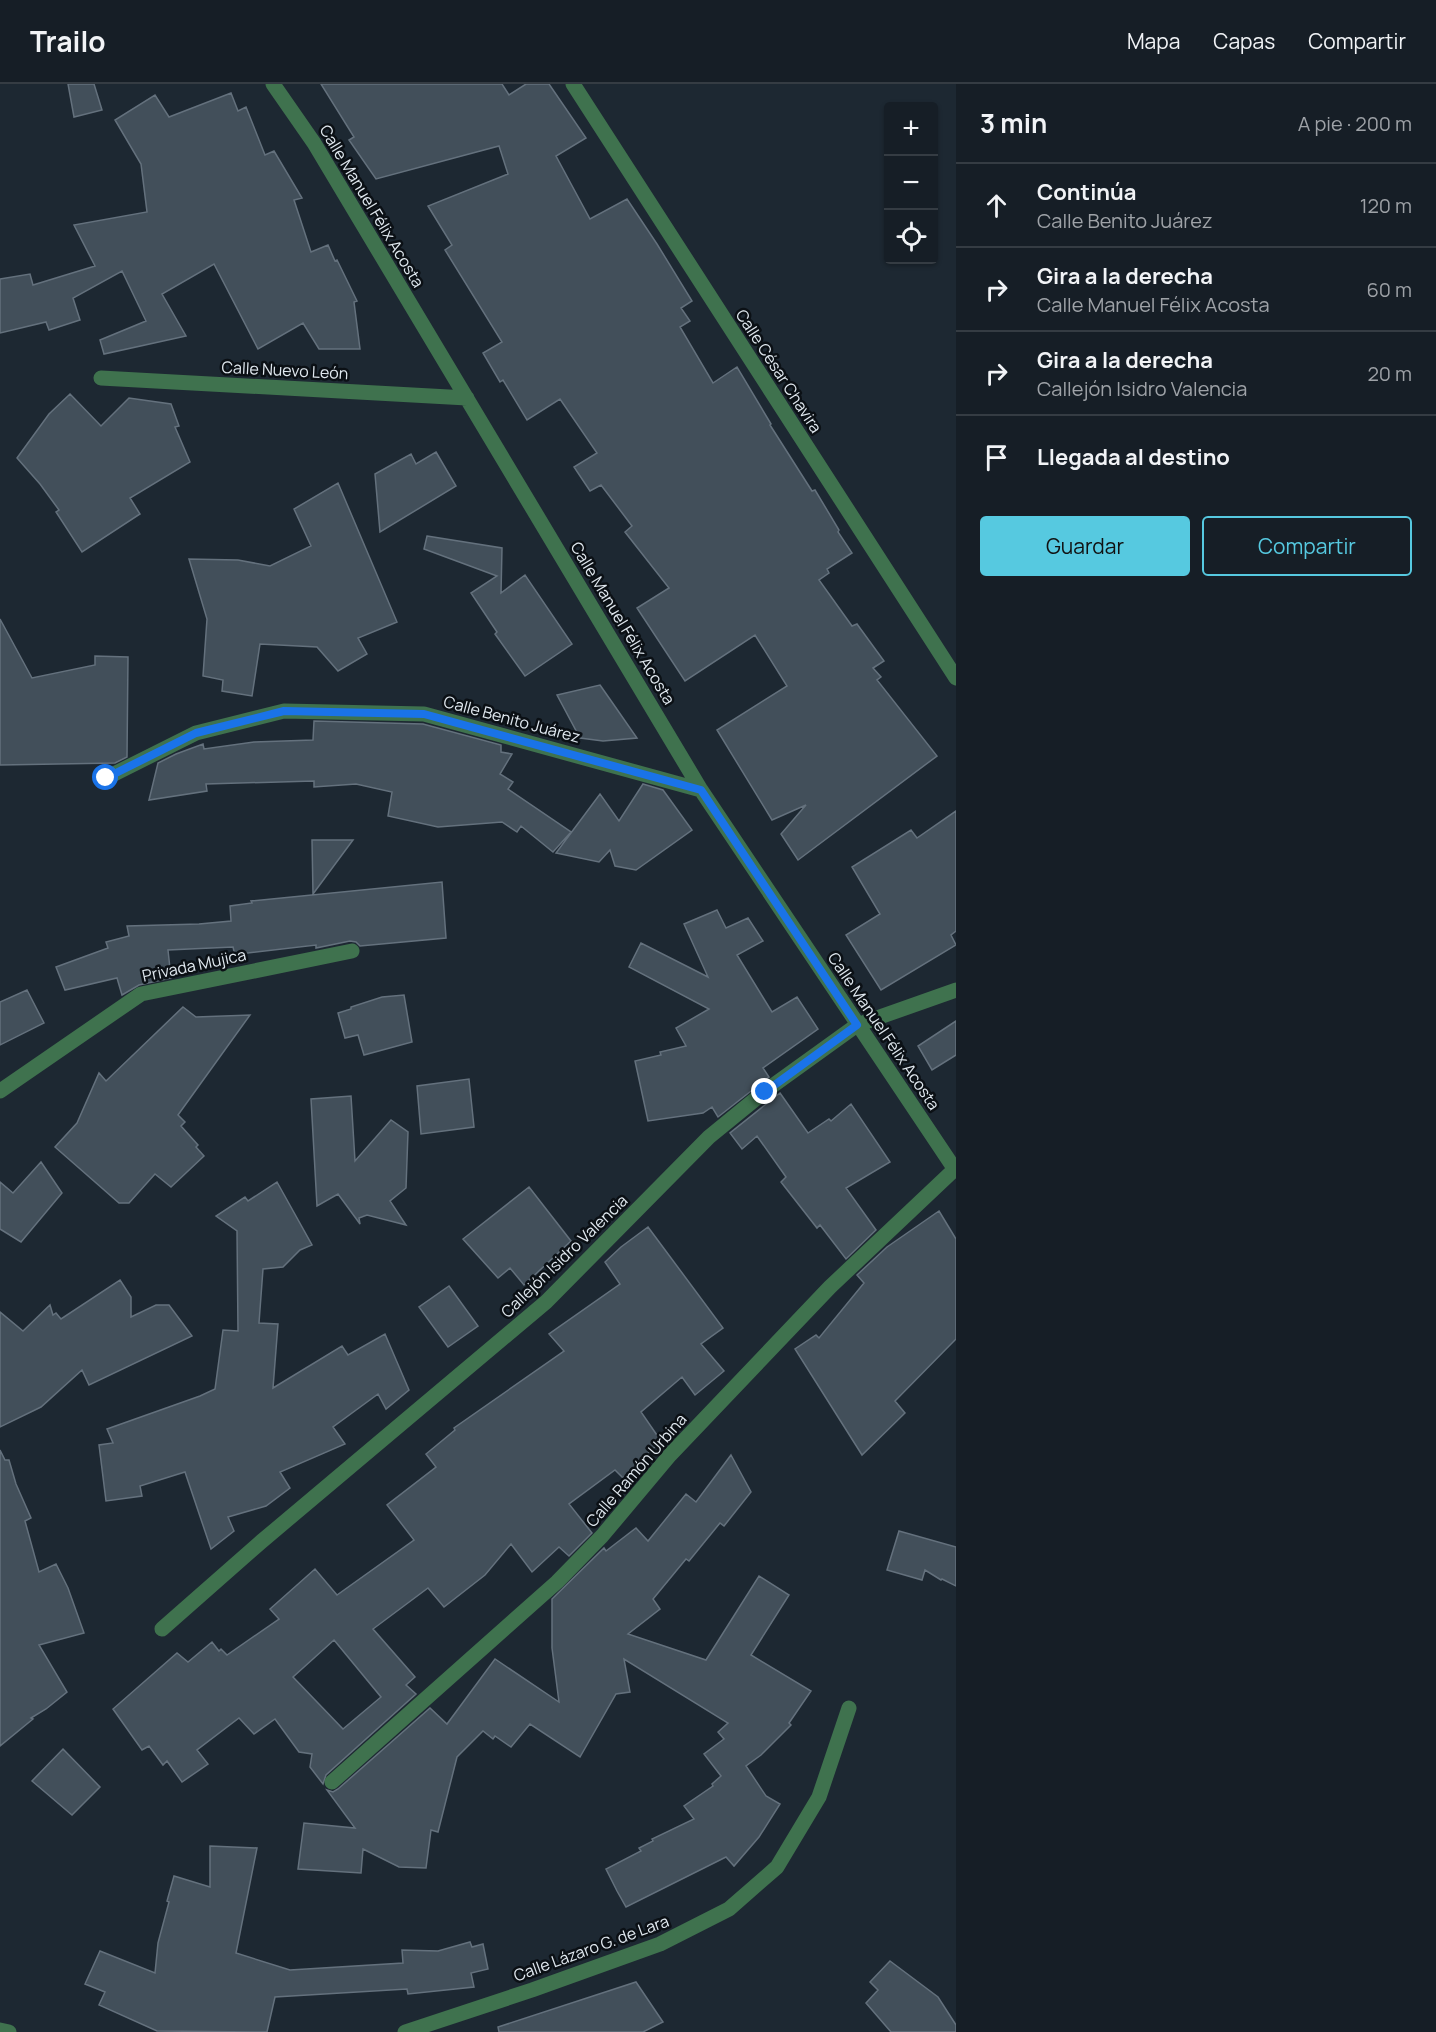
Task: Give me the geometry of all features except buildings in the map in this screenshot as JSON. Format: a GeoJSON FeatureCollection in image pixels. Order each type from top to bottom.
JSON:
{"type":"FeatureCollection","features":[{"type":"Feature","properties":{"kind":"street","name":"Calle Manuel Félix Acosta"},"geometry":{"type":"LineString","coordinates":[[273,84],[314,143],[701,790],[955,1170]]}},
{"type":"Feature","properties":{"kind":"street","name":"Calle César Chavira"},"geometry":{"type":"LineString","coordinates":[[573,84],[956,678]]}},
{"type":"Feature","properties":{"kind":"street","name":"Calle Nuevo León"},"geometry":{"type":"LineString","coordinates":[[101,378],[467,398]]}},
{"type":"Feature","properties":{"kind":"street","name":"Calle Benito Juárez"},"geometry":{"type":"LineString","coordinates":[[106,778],[196,733],[284,711],[424,714],[701,790]]}},
{"type":"Feature","properties":{"kind":"street","name":"Privada Mujica"},"geometry":{"type":"LineString","coordinates":[[0,1091],[141,994],[352,951]]}},
{"type":"Feature","properties":{"kind":"street","name":"Callejón Isidro Valencia"},"geometry":{"type":"LineString","coordinates":[[162,1629],[271,1533],[546,1302],[710,1137],[765,1092],[857,1025],[956,990]]}},
{"type":"Feature","properties":{"kind":"street","name":"Calle Ramón Urbina"},"geometry":{"type":"LineString","coordinates":[[332,1782],[557,1582],[603,1536],[670,1455],[822,1296],[955,1170]]}},
{"type":"Feature","properties":{"kind":"street","name":"Calle Lázaro G. de Lara"},"geometry":{"type":"LineString","coordinates":[[405,2032],[660,1944],[729,1909],[777,1867],[819,1797],[849,1708]]}},
{"type":"Feature","properties":{"kind":"street"},"geometry":{"type":"LineString","coordinates":[[0,2030],[9,2032]]}},
{"type":"Feature","properties":{"kind":"route"},"geometry":{"type":"LineString","coordinates":[[106,778],[196,733],[284,711],[424,714],[701,790],[857,1025],[765,1092]]}}]}
